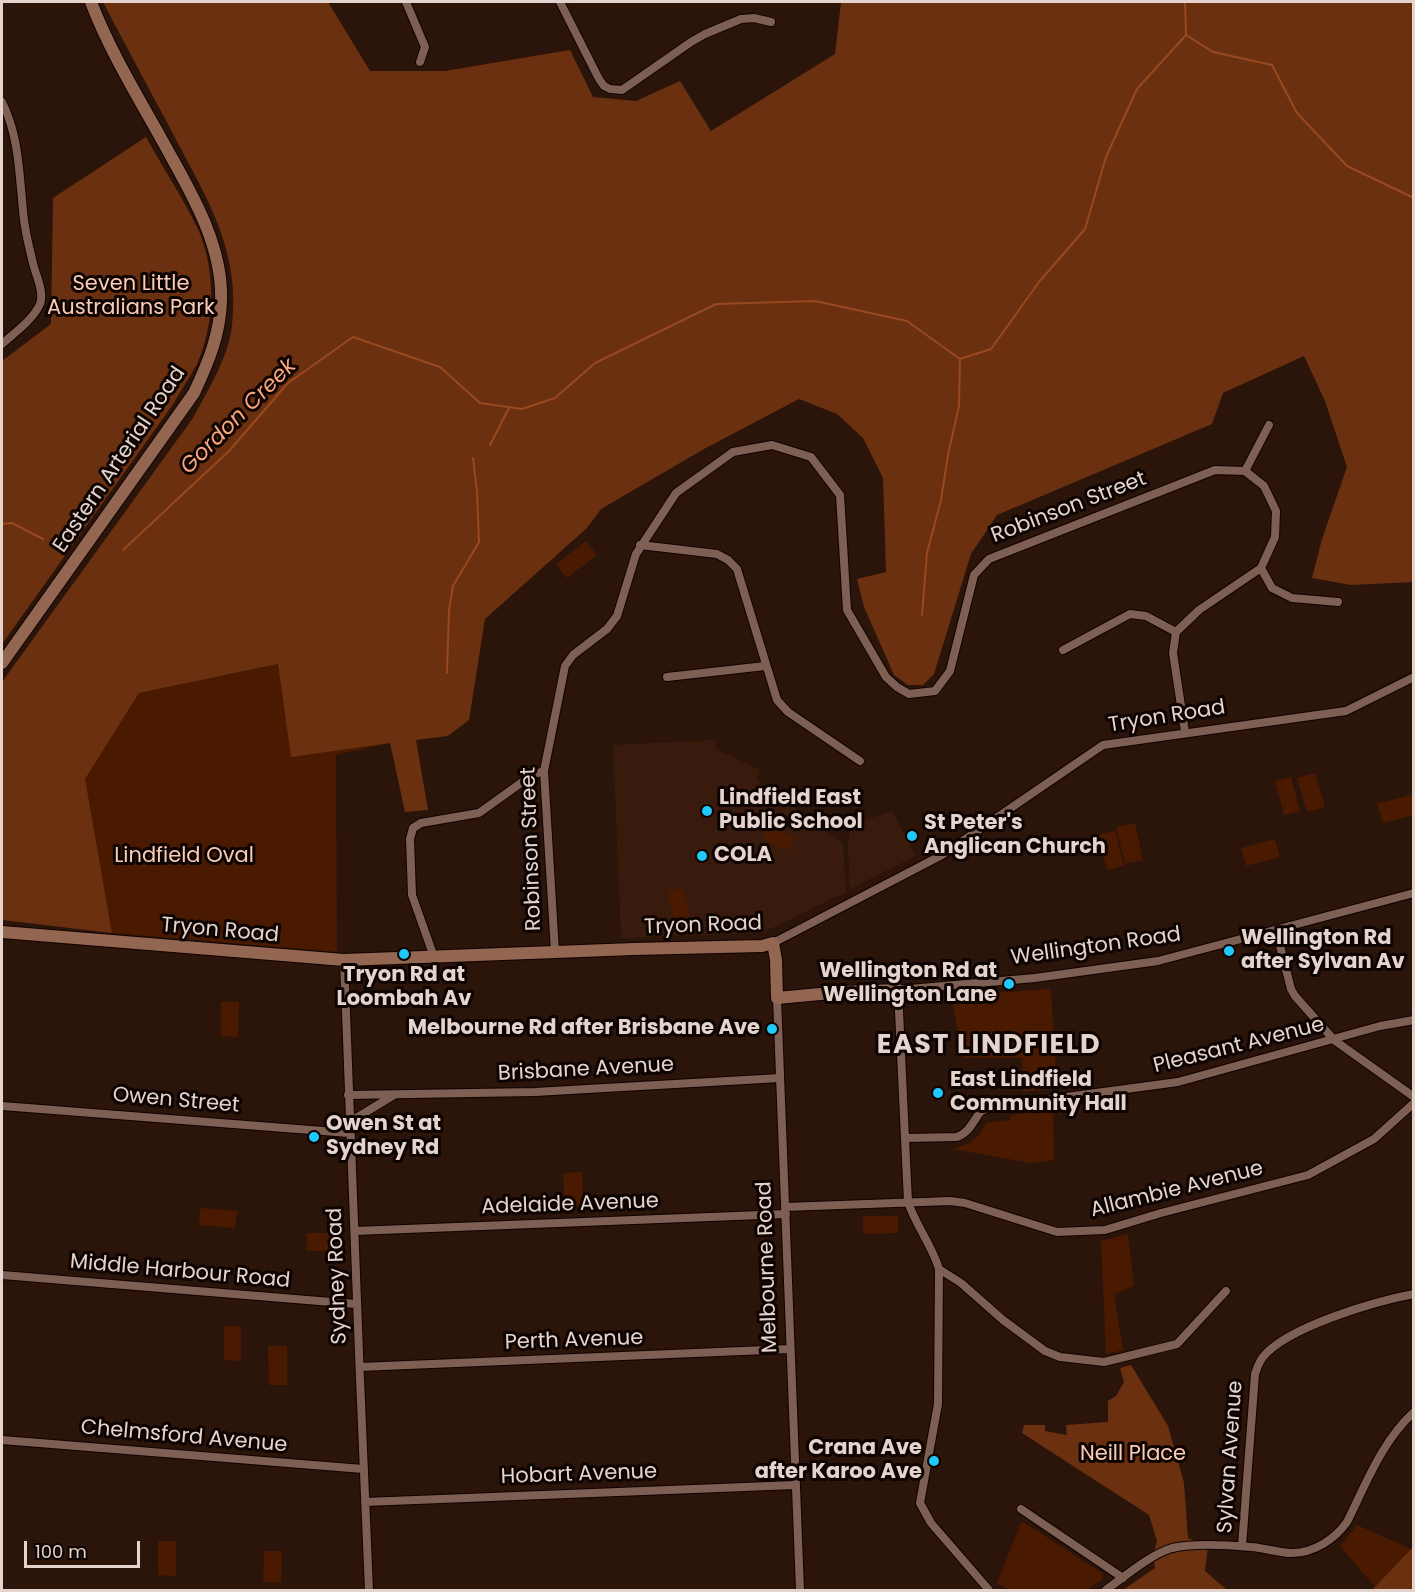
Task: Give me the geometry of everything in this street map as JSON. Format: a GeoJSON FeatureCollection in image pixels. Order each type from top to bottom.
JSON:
{"type":"FeatureCollection","features":[{"type":"Feature","properties":{"kind":"street","name":"Eastern Arterial Road"},"geometry":{"type":"LineString","coordinates":[[2,663],[194,393],[211,357],[218,329],[221,301],[219,265],[205,225],[189,189],[112,48],[91,2]]}},
{"type":"Feature","properties":{"kind":"street"},"geometry":{"type":"LineString","coordinates":[[406,2],[425,47],[420,62]]}},
{"type":"Feature","properties":{"kind":"street"},"geometry":{"type":"LineString","coordinates":[[560,2],[599,79],[610,90],[622,90],[705,34],[741,19],[754,18],[771,22]]}},
{"type":"Feature","properties":{"kind":"street"},"geometry":{"type":"LineString","coordinates":[[2,102],[10,118],[19,154],[23,213],[32,262],[41,292],[40,303],[25,323],[2,344]]}},
{"type":"Feature","properties":{"kind":"street"},"geometry":{"type":"LineString","coordinates":[[1185,732],[1173,653],[1176,632],[1199,610],[1261,568],[1275,537],[1276,511],[1264,486],[1245,471],[1269,425]]}},
{"type":"Feature","properties":{"kind":"street","name":"Robinson Street"},"geometry":{"type":"LineString","coordinates":[[555,952],[544,771],[565,666],[573,655],[607,629],[617,616],[640,545],[676,493],[733,452],[772,445],[811,457],[840,495],[847,610],[886,677],[909,694],[922,694],[935,690],[950,671],[975,574],[989,559],[1215,470],[1245,471]]}},
{"type":"Feature","properties":{"kind":"street"},"geometry":{"type":"LineString","coordinates":[[640,545],[717,554],[728,560],[737,569],[777,700],[788,712],[860,761]]}},
{"type":"Feature","properties":{"kind":"street"},"geometry":{"type":"LineString","coordinates":[[1261,568],[1272,588],[1292,598],[1338,602]]}},
{"type":"Feature","properties":{"kind":"street"},"geometry":{"type":"LineString","coordinates":[[1063,650],[1130,614],[1146,616],[1176,632]]}},
{"type":"Feature","properties":{"kind":"street"},"geometry":{"type":"LineString","coordinates":[[668,677],[765,666]]}},
{"type":"Feature","properties":{"kind":"street","name":"Tryon Road"},"geometry":{"type":"LineString","coordinates":[[2,932],[344,960],[762,946],[773,943],[942,855],[1103,745],[1346,711],[1413,677]]}},
{"type":"Feature","properties":{"kind":"street"},"geometry":{"type":"LineString","coordinates":[[434,957],[412,895],[410,839],[413,828],[421,823],[479,813],[532,775],[544,771]]}},
{"type":"Feature","properties":{"kind":"street","name":"Wellington Road"},"geometry":{"type":"LineString","coordinates":[[777,999],[1035,978],[1136,965],[1413,893]]}},
{"type":"Feature","properties":{"kind":"street"},"geometry":{"type":"LineString","coordinates":[[1276,930],[1294,996],[1334,1040],[1413,1097]]}},
{"type":"Feature","properties":{"kind":"street","name":"Melbourne Road"},"geometry":{"type":"LineString","coordinates":[[773,943],[776,960],[800,1590]]}},
{"type":"Feature","properties":{"kind":"street","name":"Sydney Road"},"geometry":{"type":"LineString","coordinates":[[344,960],[348,1133],[355,1231],[356,1304],[369,1590]]}},
{"type":"Feature","properties":{"kind":"street"},"geometry":{"type":"LineString","coordinates":[[898,990],[908,1202],[912,1215],[934,1253],[939,1269],[938,1404],[920,1503],[931,1523],[989,1590]]}},
{"type":"Feature","properties":{"kind":"street","name":"Pleasant Avenue"},"geometry":{"type":"LineString","coordinates":[[906,1138],[957,1137],[964,1134],[981,1111],[992,1107],[1178,1082],[1380,1026],[1413,1020]]}},
{"type":"Feature","properties":{"kind":"street","name":"Brisbane Avenue"},"geometry":{"type":"LineString","coordinates":[[348,1095],[535,1092],[780,1078]]}},
{"type":"Feature","properties":{"kind":"street"},"geometry":{"type":"LineString","coordinates":[[348,1123],[394,1095]]}},
{"type":"Feature","properties":{"kind":"street","name":"Allambie Avenue"},"geometry":{"type":"LineString","coordinates":[[786,1210],[950,1201],[964,1203],[1057,1232],[1105,1230],[1308,1175],[1374,1139],[1413,1103]]}},
{"type":"Feature","properties":{"kind":"street","name":"Owen Street"},"geometry":{"type":"LineString","coordinates":[[2,1106],[348,1133]]}},
{"type":"Feature","properties":{"kind":"street","name":"Adelaide Avenue"},"geometry":{"type":"LineString","coordinates":[[355,1231],[786,1210]]}},
{"type":"Feature","properties":{"kind":"street"},"geometry":{"type":"LineString","coordinates":[[939,1269],[961,1283],[1003,1320],[1045,1351],[1060,1357],[1104,1362],[1177,1344],[1226,1291]]}},
{"type":"Feature","properties":{"kind":"street","name":"Middle Harbour Road"},"geometry":{"type":"LineString","coordinates":[[2,1275],[356,1304]]}},
{"type":"Feature","properties":{"kind":"street","name":"Sylvan Avenue"},"geometry":{"type":"LineString","coordinates":[[1242,1546],[1255,1374],[1263,1356],[1275,1346],[1309,1326],[1390,1298],[1413,1294]]}},
{"type":"Feature","properties":{"kind":"street","name":"Perth Avenue"},"geometry":{"type":"LineString","coordinates":[[360,1367],[790,1349]]}},
{"type":"Feature","properties":{"kind":"street"},"geometry":{"type":"LineString","coordinates":[[1106,1590],[1172,1549],[1242,1546],[1293,1553],[1318,1546],[1332,1538],[1347,1522],[1388,1442],[1413,1412]]}},
{"type":"Feature","properties":{"kind":"street","name":"Chelmsford Avenue"},"geometry":{"type":"LineString","coordinates":[[2,1440],[363,1469]]}},
{"type":"Feature","properties":{"kind":"street","name":"Hobart Avenue"},"geometry":{"type":"LineString","coordinates":[[365,1502],[795,1485]]}},
{"type":"Feature","properties":{"kind":"street"},"geometry":{"type":"LineString","coordinates":[[1022,1509],[1123,1578]]}},
{"type":"Feature","properties":{"kind":"shaded area","name":"Lindfield East Public School"},"geometry":{"type":"Polygon","coordinates":[[[715,740],[716,749],[760,770],[756,779],[843,844],[846,892],[762,933],[621,938],[613,745],[715,740]]]}},
{"type":"Feature","properties":{"kind":"shaded area"},"geometry":{"type":"Polygon","coordinates":[[[892,811],[916,856],[850,889],[848,845],[851,825],[892,811]]]}},
{"type":"Feature","properties":{"kind":"green space"},"geometry":{"type":"Polygon","coordinates":[[[103,2],[328,2],[370,71],[445,71],[570,50],[593,97],[636,101],[680,81],[711,131],[835,54],[841,2],[1413,2],[1413,582],[1351,585],[1312,578],[1322,539],[1347,467],[1325,401],[1304,356],[1223,393],[1212,424],[997,515],[971,554],[934,674],[923,685],[908,685],[894,675],[864,607],[857,579],[886,572],[883,478],[863,438],[837,414],[799,399],[704,449],[601,509],[587,528],[485,619],[469,720],[448,736],[416,740],[428,810],[405,812],[390,743],[291,757],[278,664],[139,693],[85,779],[112,933],[2,920],[2,682],[193,418],[222,362],[232,326],[231,272],[218,224],[208,200],[103,2]]]}},
{"type":"Feature","properties":{"kind":"green space","name":"Seven Little Australians Park"},"geometry":{"type":"Polygon","coordinates":[[[146,137],[203,241],[211,294],[208,330],[203,348],[197,364],[174,403],[2,644],[2,361],[51,324],[53,198],[146,137]]]}},
{"type":"Feature","properties":{"kind":"green space"},"geometry":{"type":"Polygon","coordinates":[[[586,541],[597,555],[567,578],[556,564],[586,541]]]}},
{"type":"Feature","properties":{"kind":"green space","name":"Lindfield Oval"},"geometry":{"type":"Polygon","coordinates":[[[279,664],[281,686],[390,743],[336,755],[337,952],[112,933],[84,779],[139,693],[279,664]]]}},
{"type":"Feature","properties":{"kind":"green space"},"geometry":{"type":"Polygon","coordinates":[[[1315,773],[1325,807],[1307,812],[1297,778],[1315,773]]]}},
{"type":"Feature","properties":{"kind":"green space"},"geometry":{"type":"Polygon","coordinates":[[[1291,777],[1300,811],[1284,815],[1275,781],[1291,777]]]}},
{"type":"Feature","properties":{"kind":"green space"},"geometry":{"type":"Polygon","coordinates":[[[1413,794],[1413,815],[1383,823],[1377,804],[1413,794]]]}},
{"type":"Feature","properties":{"kind":"green space"},"geometry":{"type":"Polygon","coordinates":[[[1135,823],[1143,860],[1125,864],[1116,827],[1135,823]]]}},
{"type":"Feature","properties":{"kind":"green space"},"geometry":{"type":"Polygon","coordinates":[[[768,826],[795,838],[789,851],[762,839],[768,826]]]}},
{"type":"Feature","properties":{"kind":"green space"},"geometry":{"type":"Polygon","coordinates":[[[1115,831],[1124,866],[1107,870],[1098,835],[1115,831]]]}},
{"type":"Feature","properties":{"kind":"green space"},"geometry":{"type":"Polygon","coordinates":[[[1275,839],[1280,857],[1246,866],[1241,848],[1275,839]]]}},
{"type":"Feature","properties":{"kind":"green space"},"geometry":{"type":"Polygon","coordinates":[[[684,889],[691,924],[675,927],[668,892],[684,889]]]}},
{"type":"Feature","properties":{"kind":"green space"},"geometry":{"type":"Polygon","coordinates":[[[1051,989],[1057,1088],[1023,1092],[1022,1058],[966,1058],[959,1055],[959,1038],[951,996],[1051,989]]]}},
{"type":"Feature","properties":{"kind":"green space"},"geometry":{"type":"Polygon","coordinates":[[[221,1002],[239,1002],[238,1037],[221,1036],[221,1002]]]}},
{"type":"Feature","properties":{"kind":"green space"},"geometry":{"type":"Polygon","coordinates":[[[1053,1110],[1054,1160],[1031,1163],[952,1149],[964,1146],[973,1140],[986,1123],[1010,1120],[1010,1115],[1053,1110]]]}},
{"type":"Feature","properties":{"kind":"green space"},"geometry":{"type":"Polygon","coordinates":[[[582,1172],[584,1206],[565,1207],[563,1173],[582,1172]]]}},
{"type":"Feature","properties":{"kind":"green space"},"geometry":{"type":"Polygon","coordinates":[[[200,1208],[237,1211],[235,1228],[199,1225],[200,1208]]]}},
{"type":"Feature","properties":{"kind":"green space"},"geometry":{"type":"Polygon","coordinates":[[[863,1216],[898,1216],[898,1233],[863,1234],[863,1216]]]}},
{"type":"Feature","properties":{"kind":"green space"},"geometry":{"type":"Polygon","coordinates":[[[307,1233],[343,1233],[343,1251],[307,1251],[307,1233]]]}},
{"type":"Feature","properties":{"kind":"green space"},"geometry":{"type":"Polygon","coordinates":[[[1128,1234],[1134,1286],[1114,1294],[1123,1350],[1106,1354],[1101,1241],[1128,1234]]]}},
{"type":"Feature","properties":{"kind":"green space"},"geometry":{"type":"Polygon","coordinates":[[[224,1326],[241,1326],[241,1361],[224,1360],[224,1326]]]}},
{"type":"Feature","properties":{"kind":"green space"},"geometry":{"type":"Polygon","coordinates":[[[268,1346],[287,1346],[287,1385],[269,1385],[268,1346]]]}},
{"type":"Feature","properties":{"kind":"green space","name":"Neill Place"},"geometry":{"type":"Polygon","coordinates":[[[1131,1365],[1168,1426],[1184,1483],[1188,1538],[1208,1546],[1205,1571],[1227,1590],[1123,1590],[1155,1568],[1153,1556],[1157,1541],[1149,1515],[1022,1433],[1024,1425],[1045,1425],[1045,1431],[1067,1435],[1066,1425],[1108,1422],[1108,1401],[1116,1396],[1124,1382],[1120,1368],[1131,1365]]]}},
{"type":"Feature","properties":{"kind":"green space"},"geometry":{"type":"Polygon","coordinates":[[[1021,1522],[1102,1573],[1103,1579],[1087,1590],[1010,1590],[997,1583],[1021,1522]]]}},
{"type":"Feature","properties":{"kind":"green space"},"geometry":{"type":"Polygon","coordinates":[[[1357,1525],[1411,1549],[1375,1587],[1340,1546],[1357,1525]]]}},
{"type":"Feature","properties":{"kind":"green space"},"geometry":{"type":"Polygon","coordinates":[[[158,1541],[176,1541],[176,1576],[158,1575],[158,1541]]]}},
{"type":"Feature","properties":{"kind":"green space"},"geometry":{"type":"Polygon","coordinates":[[[1413,1548],[1413,1590],[1372,1590],[1411,1549],[1413,1548]]]}},
{"type":"Feature","properties":{"kind":"green space"},"geometry":{"type":"Polygon","coordinates":[[[264,1551],[282,1551],[281,1583],[263,1582],[264,1551]]]}},
{"type":"Feature","properties":{"kind":"waterway"},"geometry":{"type":"LineString","coordinates":[[1185,2],[1186,35]]}},
{"type":"Feature","properties":{"kind":"waterway","name":"Gordon Creek"},"geometry":{"type":"LineString","coordinates":[[123,550],[229,451],[288,383],[353,337],[440,367],[480,403],[522,409],[555,398],[595,363],[716,304],[815,301],[907,321],[960,359],[991,349],[1039,282],[1085,229],[1106,157],[1137,89],[1186,35],[1213,52],[1272,65],[1297,113],[1347,166],[1414,198]]}},
{"type":"Feature","properties":{"kind":"waterway"},"geometry":{"type":"LineString","coordinates":[[922,615],[927,553],[941,500],[959,406],[960,359]]}},
{"type":"Feature","properties":{"kind":"waterway"},"geometry":{"type":"LineString","coordinates":[[490,445],[509,408]]}},
{"type":"Feature","properties":{"kind":"waterway"},"geometry":{"type":"LineString","coordinates":[[447,673],[449,610],[453,586],[479,542],[473,458]]}},
{"type":"Feature","properties":{"kind":"waterway","name":"Gordon Creek"},"geometry":{"type":"LineString","coordinates":[[2,524],[12,523],[43,539]]}},
{"type":"Feature","properties":{"kind":"place","name":"Lindfield East Public School"},"geometry":{"type":"Point","coordinates":[707,811]}},
{"type":"Feature","properties":{"kind":"place","name":"St Peter's Anglican Church"},"geometry":{"type":"Point","coordinates":[912,836]}},
{"type":"Feature","properties":{"kind":"place","name":"COLA"},"geometry":{"type":"Point","coordinates":[702,856]}},
{"type":"Feature","properties":{"kind":"place","name":"Wellington Rd after Sylvan Av"},"geometry":{"type":"Point","coordinates":[1229,951]}},
{"type":"Feature","properties":{"kind":"place","name":"Tryon Rd at Loombah Av"},"geometry":{"type":"Point","coordinates":[404,954]}},
{"type":"Feature","properties":{"kind":"place","name":"Wellington Rd at Wellington Lane"},"geometry":{"type":"Point","coordinates":[1009,984]}},
{"type":"Feature","properties":{"kind":"place","name":"Melbourne Rd after Brisbane Ave"},"geometry":{"type":"Point","coordinates":[772,1029]}},
{"type":"Feature","properties":{"kind":"place","name":"East Lindfield Community Hall"},"geometry":{"type":"Point","coordinates":[938,1093]}},
{"type":"Feature","properties":{"kind":"place","name":"Owen St at Sydney Rd"},"geometry":{"type":"Point","coordinates":[314,1137]}},
{"type":"Feature","properties":{"kind":"place","name":"Crana Ave after Karoo Ave"},"geometry":{"type":"Point","coordinates":[934,1461]}},
{"type":"Feature","properties":{"kind":"district","name":"EAST LINDFIELD"},"geometry":{"type":"Point","coordinates":[989,1046]}}]}
